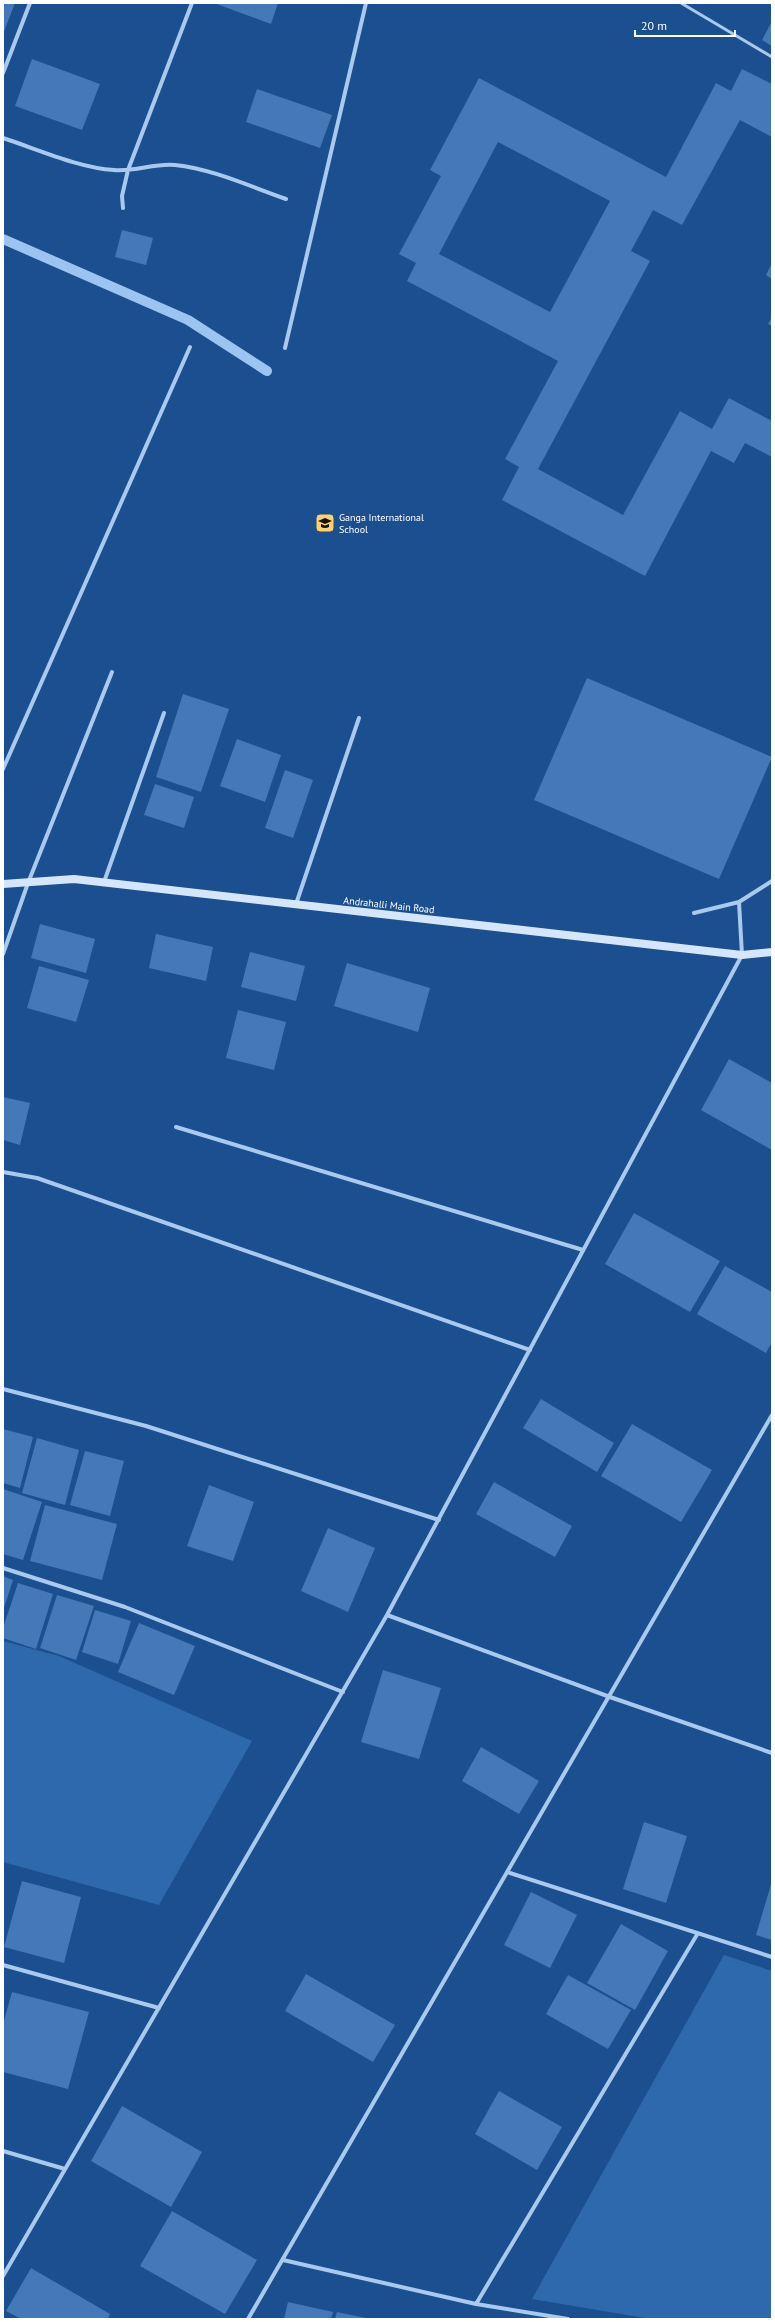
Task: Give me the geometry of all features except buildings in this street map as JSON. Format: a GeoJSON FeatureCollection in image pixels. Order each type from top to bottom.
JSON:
{"type":"FeatureCollection","features":[{"type":"Feature","properties":{"kind":"main road","name":"Andrahalli Main Road"},"geometry":{"type":"LineString","coordinates":[[3,884],[74,879],[742,955],[772,952]]}},
{"type":"Feature","properties":{"kind":"street"},"geometry":{"type":"LineString","coordinates":[[3,73],[30,3]]}},
{"type":"Feature","properties":{"kind":"street"},"geometry":{"type":"LineString","coordinates":[[123,208],[122,196],[128,170],[192,3]]}},
{"type":"Feature","properties":{"kind":"street"},"geometry":{"type":"LineString","coordinates":[[285,348],[366,3]]}},
{"type":"Feature","properties":{"kind":"street"},"geometry":{"type":"LineString","coordinates":[[3,138],[84,165],[114,170],[128,170],[149,165],[175,165],[210,173],[286,199]]}},
{"type":"Feature","properties":{"kind":"street"},"geometry":{"type":"LineString","coordinates":[[3,769],[190,347]]}},
{"type":"Feature","properties":{"kind":"street"},"geometry":{"type":"LineString","coordinates":[[3,954],[28,883],[112,672]]}},
{"type":"Feature","properties":{"kind":"street"},"geometry":{"type":"LineString","coordinates":[[104,882],[164,713]]}},
{"type":"Feature","properties":{"kind":"street"},"geometry":{"type":"LineString","coordinates":[[296,904],[359,718]]}},
{"type":"Feature","properties":{"kind":"street"},"geometry":{"type":"LineString","coordinates":[[694,913],[739,902],[772,881]]}},
{"type":"Feature","properties":{"kind":"street"},"geometry":{"type":"LineString","coordinates":[[3,2276],[388,1615],[742,955],[739,902]]}},
{"type":"Feature","properties":{"kind":"street"},"geometry":{"type":"LineString","coordinates":[[176,1127],[583,1250]]}},
{"type":"Feature","properties":{"kind":"street"},"geometry":{"type":"LineString","coordinates":[[3,1172],[37,1178],[530,1350]]}},
{"type":"Feature","properties":{"kind":"street"},"geometry":{"type":"LineString","coordinates":[[3,1389],[146,1426],[439,1520]]}},
{"type":"Feature","properties":{"kind":"street"},"geometry":{"type":"LineString","coordinates":[[248,2319],[610,1697],[772,1415]]}},
{"type":"Feature","properties":{"kind":"street"},"geometry":{"type":"LineString","coordinates":[[3,1568],[125,1607],[343,1692]]}},
{"type":"Feature","properties":{"kind":"street"},"geometry":{"type":"LineString","coordinates":[[388,1615],[610,1697],[772,1753]]}},
{"type":"Feature","properties":{"kind":"street"},"geometry":{"type":"LineString","coordinates":[[507,1872],[772,1957]]}},
{"type":"Feature","properties":{"kind":"street"},"geometry":{"type":"LineString","coordinates":[[476,2304],[698,1933]]}},
{"type":"Feature","properties":{"kind":"street"},"geometry":{"type":"LineString","coordinates":[[3,1965],[159,2008]]}},
{"type":"Feature","properties":{"kind":"street"},"geometry":{"type":"LineString","coordinates":[[3,2151],[65,2169]]}},
{"type":"Feature","properties":{"kind":"street"},"geometry":{"type":"LineString","coordinates":[[283,2260],[476,2304],[568,2319]]}},
{"type":"Feature","properties":{"kind":"lane"},"geometry":{"type":"LineString","coordinates":[[681,3],[772,57]]}},
{"type":"Feature","properties":{"kind":"shaded area"},"geometry":{"type":"Polygon","coordinates":[[[3,1641],[59,1656],[252,1741],[159,1905],[3,1862],[3,1641]]]}},
{"type":"Feature","properties":{"kind":"shaded area"},"geometry":{"type":"Polygon","coordinates":[[[724,1955],[772,1971],[772,2319],[651,2319],[532,2299],[724,1955]]]}},
{"type":"Feature","properties":{"kind":"waterway"},"geometry":{"type":"LineString","coordinates":[[3,239],[188,320],[267,371]]}},
{"type":"Feature","properties":{"kind":"place","name":"Ganga International School"},"geometry":{"type":"Point","coordinates":[325,523]}}]}
